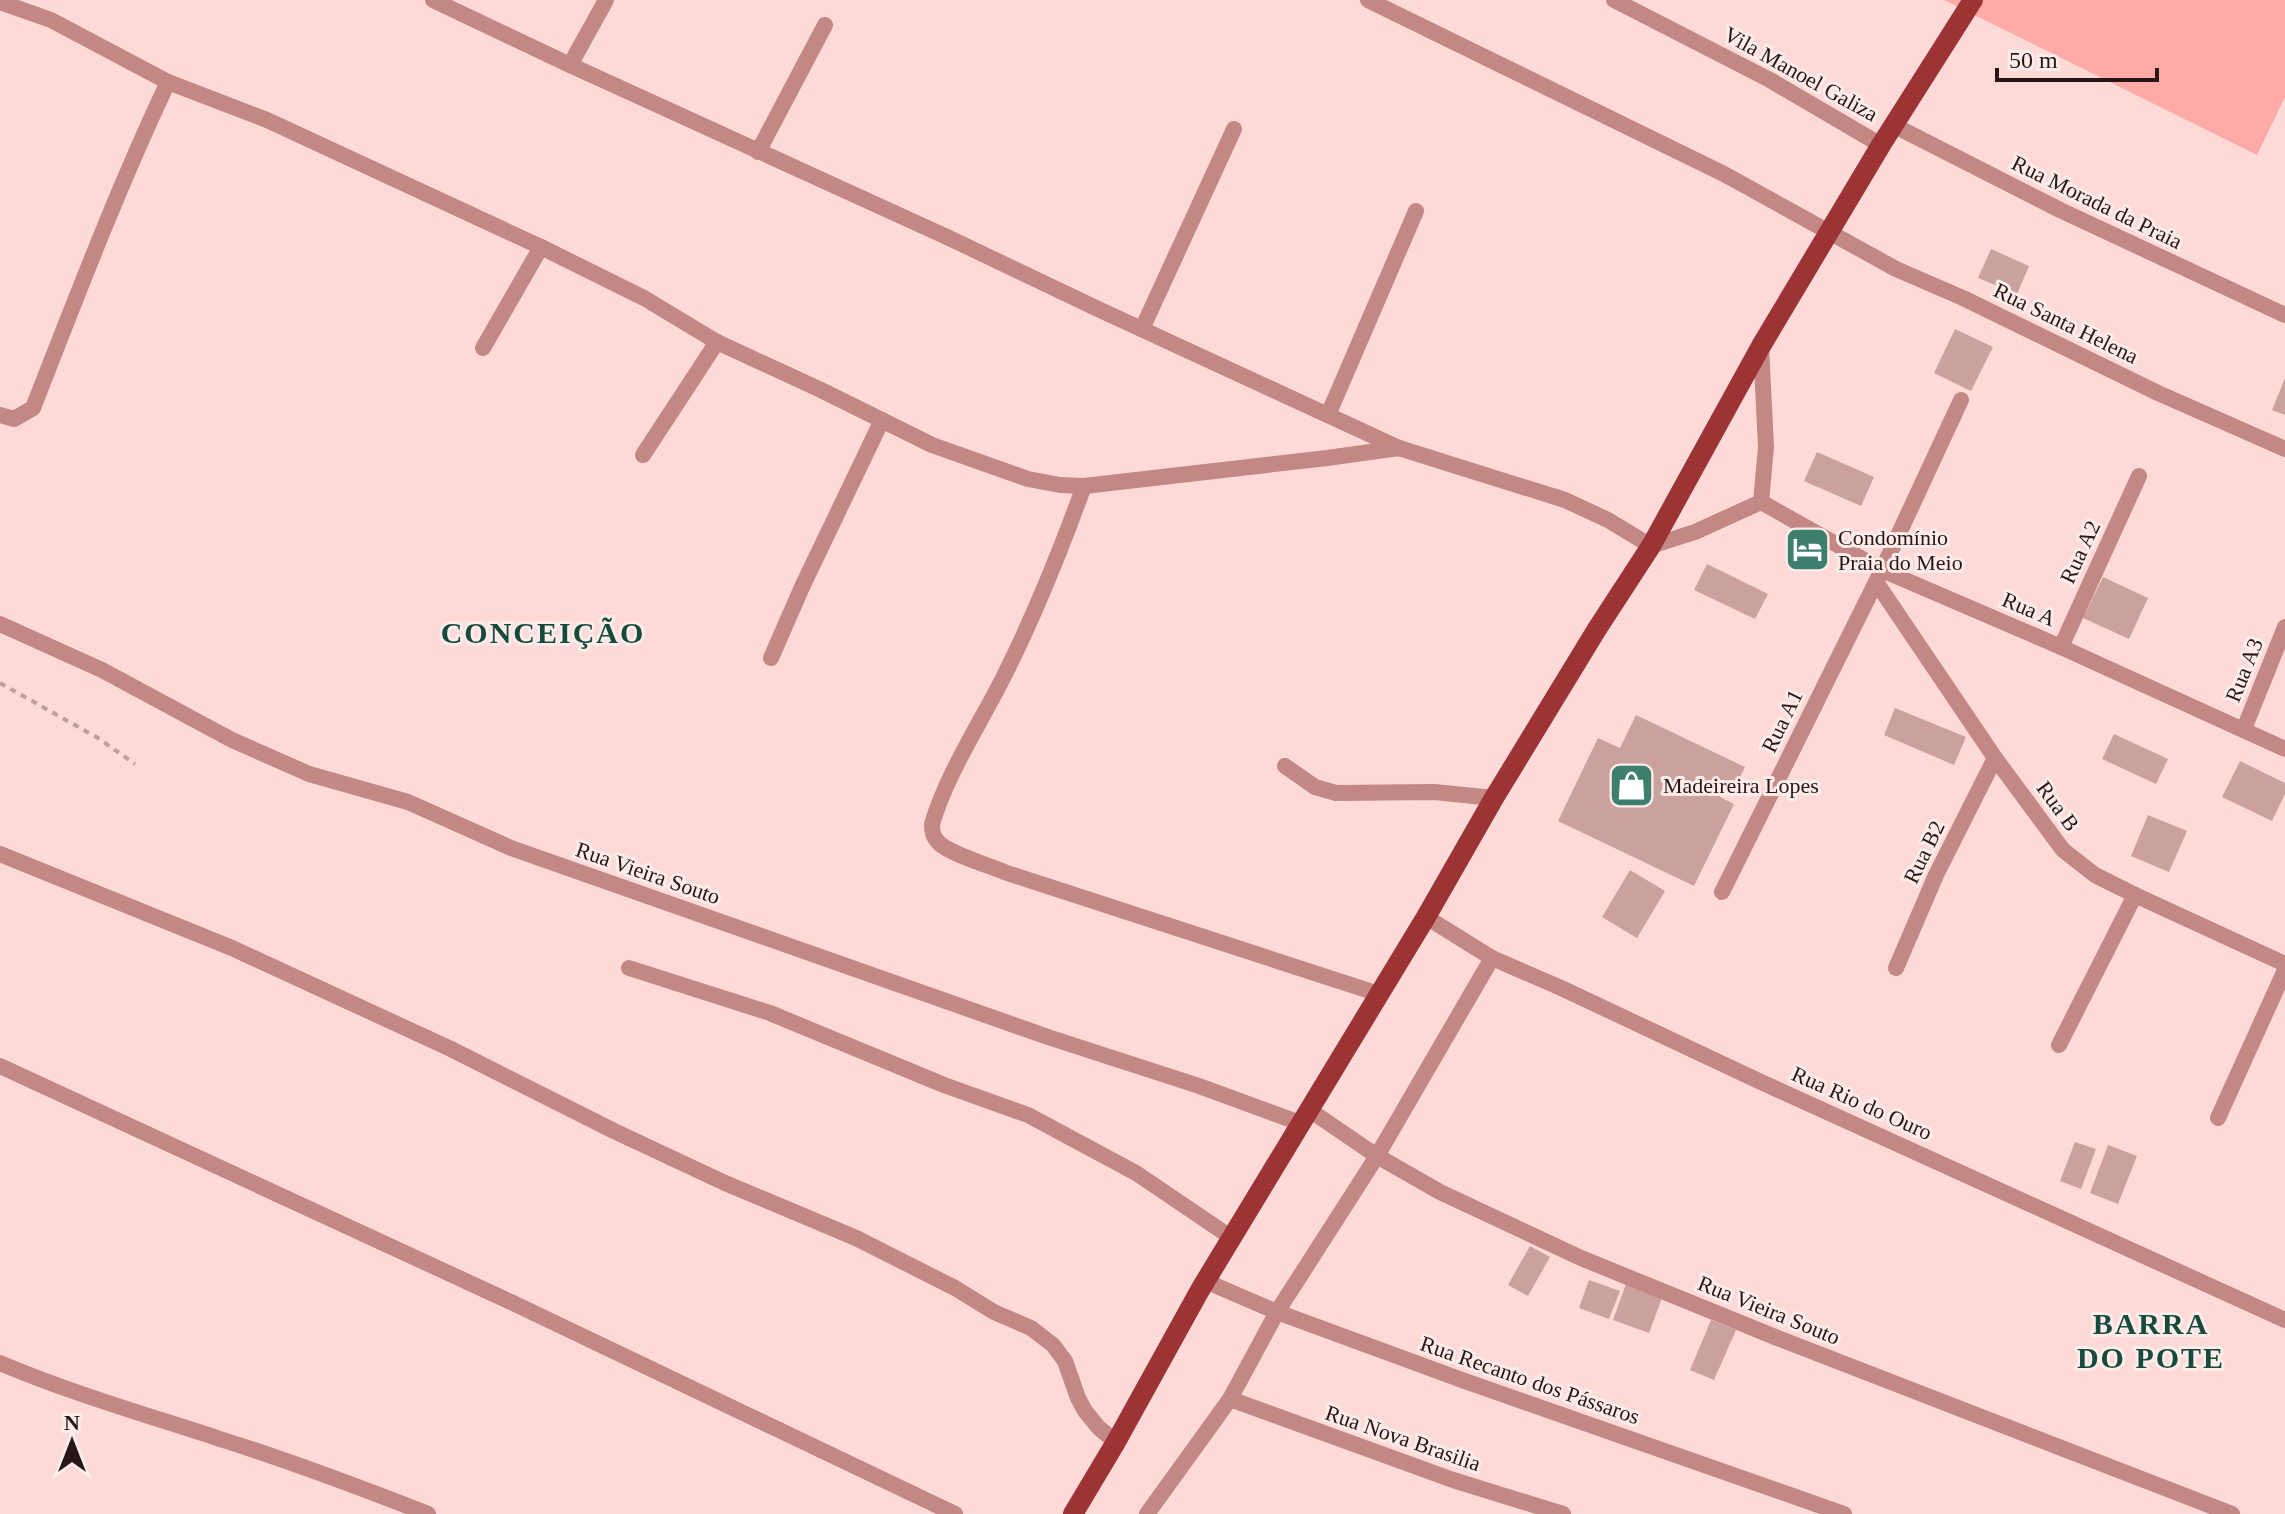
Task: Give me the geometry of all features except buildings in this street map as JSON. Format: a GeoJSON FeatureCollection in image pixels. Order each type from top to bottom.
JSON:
{"type":"FeatureCollection","features":[{"type":"Feature","properties":{"kind":"main road"},"geometry":{"type":"LineString","coordinates":[[1073,1514],[1205,1281],[1426,917],[1494,798],[1651,546],[1761,346],[1893,125],[1973,0]]}},
{"type":"Feature","properties":{"kind":"street"},"geometry":{"type":"LineString","coordinates":[[433,0],[1399,448],[1565,500],[1608,520],[1651,546],[1695,532],[1761,502],[1766,447],[1761,346]]}},
{"type":"Feature","properties":{"kind":"street"},"geometry":{"type":"LineString","coordinates":[[570,65],[606,0]]}},
{"type":"Feature","properties":{"kind":"street","name":"Rua Santa Helena"},"geometry":{"type":"LineString","coordinates":[[1368,0],[1724,174],[1896,269],[2285,449]]}},
{"type":"Feature","properties":{"kind":"street","name":"Vila Manoel Galiza"},"geometry":{"type":"LineString","coordinates":[[1614,0],[1770,80],[1881,145]]}},
{"type":"Feature","properties":{"kind":"street"},"geometry":{"type":"LineString","coordinates":[[2,8],[51,20],[168,82],[280,126],[541,247],[644,298],[717,342],[932,445],[1028,479],[1084,486],[1399,448]]}},
{"type":"Feature","properties":{"kind":"street"},"geometry":{"type":"LineString","coordinates":[[758,152],[825,25]]}},
{"type":"Feature","properties":{"kind":"street"},"geometry":{"type":"LineString","coordinates":[[0,415],[14,419],[33,408],[109,216],[168,82]]}},
{"type":"Feature","properties":{"kind":"street","name":"Rua Morada da Praia"},"geometry":{"type":"LineString","coordinates":[[1893,125],[2049,204],[2285,315]]}},
{"type":"Feature","properties":{"kind":"street"},"geometry":{"type":"LineString","coordinates":[[1142,329],[1234,129]]}},
{"type":"Feature","properties":{"kind":"street"},"geometry":{"type":"LineString","coordinates":[[1328,415],[1416,211]]}},
{"type":"Feature","properties":{"kind":"street"},"geometry":{"type":"LineString","coordinates":[[483,348],[541,247]]}},
{"type":"Feature","properties":{"kind":"street"},"geometry":{"type":"LineString","coordinates":[[643,455],[717,342]]}},
{"type":"Feature","properties":{"kind":"street","name":"Rua A1"},"geometry":{"type":"LineString","coordinates":[[1722,892],[1879,576],[1961,400]]}},
{"type":"Feature","properties":{"kind":"street"},"geometry":{"type":"LineString","coordinates":[[771,658],[882,420]]}},
{"type":"Feature","properties":{"kind":"street","name":"Rua A2"},"geometry":{"type":"LineString","coordinates":[[2061,647],[2139,476]]}},
{"type":"Feature","properties":{"kind":"street"},"geometry":{"type":"LineString","coordinates":[[1084,486],[1021,642],[945,790],[932,824],[936,841],[1007,873],[1379,994]]}},
{"type":"Feature","properties":{"kind":"street","name":"Rua A"},"geometry":{"type":"LineString","coordinates":[[1761,502],[1879,576],[2061,647],[2285,749]]}},
{"type":"Feature","properties":{"kind":"street","name":"Rua B"},"geometry":{"type":"LineString","coordinates":[[1879,576],[1995,758],[2063,850],[2095,875],[2285,967]]}},
{"type":"Feature","properties":{"kind":"street","name":"Rua Vieira Souto"},"geometry":{"type":"LineString","coordinates":[[0,624],[102,670],[232,740],[309,774],[408,802],[511,848],[1048,1037],[1304,1116],[1440,1192],[1608,1269],[2232,1514]]}},
{"type":"Feature","properties":{"kind":"street","name":"Rua A3"},"geometry":{"type":"LineString","coordinates":[[2244,729],[2285,627]]}},
{"type":"Feature","properties":{"kind":"street","name":"Rua B2"},"geometry":{"type":"LineString","coordinates":[[1896,968],[1936,875],[1995,758]]}},
{"type":"Feature","properties":{"kind":"street"},"geometry":{"type":"LineString","coordinates":[[1285,766],[1315,787],[1336,793],[1434,792],[1494,798]]}},
{"type":"Feature","properties":{"kind":"street"},"geometry":{"type":"LineString","coordinates":[[0,854],[232,948],[451,1049],[628,1138],[856,1238],[955,1288],[994,1312],[1031,1328],[1053,1345],[1065,1361],[1085,1411],[1116,1442]]}},
{"type":"Feature","properties":{"kind":"street"},"geometry":{"type":"LineString","coordinates":[[2059,1045],[2135,895]]}},
{"type":"Feature","properties":{"kind":"street","name":"Rua Rio do Ouro"},"geometry":{"type":"LineString","coordinates":[[1426,917],[1492,958],[2285,1320]]}},
{"type":"Feature","properties":{"kind":"street"},"geometry":{"type":"LineString","coordinates":[[1147,1514],[1230,1399],[1277,1312],[1377,1156],[1492,958]]}},
{"type":"Feature","properties":{"kind":"street"},"geometry":{"type":"LineString","coordinates":[[2218,1118],[2285,967]]}},
{"type":"Feature","properties":{"kind":"street"},"geometry":{"type":"LineString","coordinates":[[629,968],[770,1013],[944,1085],[1028,1115],[1136,1173],[1232,1238]]}},
{"type":"Feature","properties":{"kind":"street"},"geometry":{"type":"LineString","coordinates":[[0,1066],[513,1303],[955,1514]]}},
{"type":"Feature","properties":{"kind":"street","name":"Rua Recanto dos Pássaros"},"geometry":{"type":"LineString","coordinates":[[1205,1281],[1277,1312],[1462,1380],[1844,1514]]}},
{"type":"Feature","properties":{"kind":"street"},"geometry":{"type":"LineString","coordinates":[[0,1363],[365,1489],[428,1514]]}},
{"type":"Feature","properties":{"kind":"street","name":"Rua Nova Brasilia"},"geometry":{"type":"LineString","coordinates":[[1230,1399],[1438,1475],[1563,1514]]}},
{"type":"Feature","properties":{"kind":"path"},"geometry":{"type":"LineString","coordinates":[[0,683],[98,738],[135,764]]}},
{"type":"Feature","properties":{"kind":"shaded area"},"geometry":{"type":"Polygon","coordinates":[[[1944,0],[2285,0],[2285,97],[2257,155],[1944,0]]]}},
{"type":"Feature","properties":{"kind":"place","name":"Condomínio Praia do Meio"},"geometry":{"type":"Point","coordinates":[1807,550]}},
{"type":"Feature","properties":{"kind":"place","name":"Madeireira Lopes"},"geometry":{"type":"Point","coordinates":[1632,785]}},
{"type":"Feature","properties":{"kind":"district","name":"CONCEIÇÃO"},"geometry":{"type":"Point","coordinates":[543,632]}},
{"type":"Feature","properties":{"kind":"district","name":"BARRA DO POTE"},"geometry":{"type":"Point","coordinates":[2151,1340]}}]}
